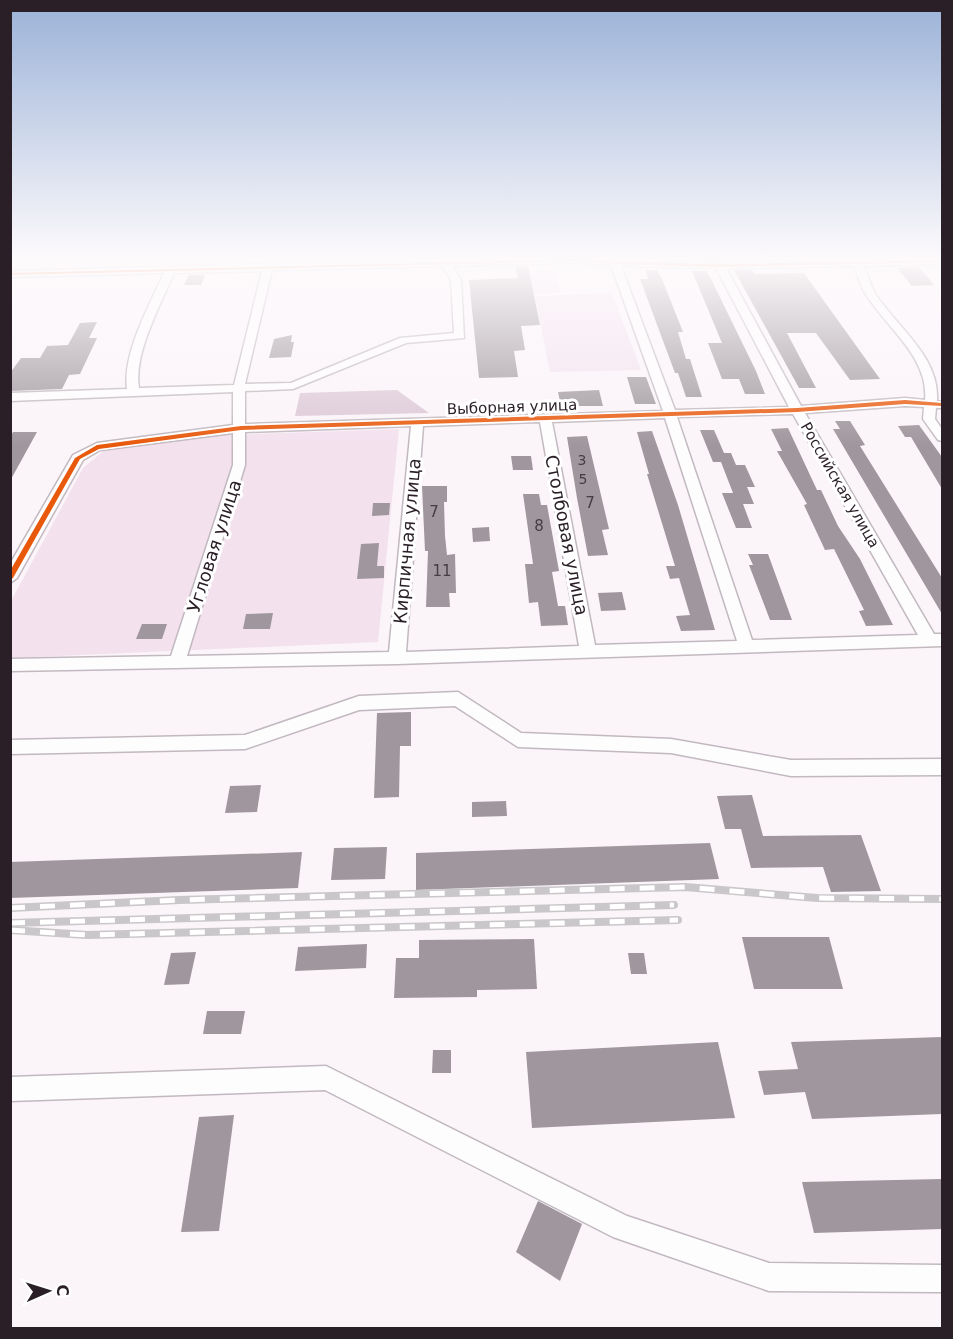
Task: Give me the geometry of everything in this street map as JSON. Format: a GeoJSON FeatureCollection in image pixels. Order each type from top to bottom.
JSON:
{"type":"FeatureCollection","features":[{"type":"Feature","properties":{"kind":"street"},"geometry":{"type":"LineString","coordinates":[[134,393],[130,385],[136,351],[149,320]]}},
{"type":"Feature","properties":{"kind":"street","name":"Угловая улица"},"geometry":{"type":"LineString","coordinates":[[177,662],[237,475],[241,428],[238,418],[241,408],[239,388],[254,320]]}},
{"type":"Feature","properties":{"kind":"street"},"geometry":{"type":"LineString","coordinates":[[10,397],[293,386],[404,340],[460,336],[459,320]]}},
{"type":"Feature","properties":{"kind":"street"},"geometry":{"type":"LineString","coordinates":[[636,320],[670,414],[746,645]]}},
{"type":"Feature","properties":{"kind":"street","name":"Российская улица"},"geometry":{"type":"LineString","coordinates":[[749,320],[797,410],[936,641]]}},
{"type":"Feature","properties":{"kind":"street"},"geometry":{"type":"LineString","coordinates":[[891,320],[925,365],[932,385],[929,419],[942,436]]}},
{"type":"Feature","properties":{"kind":"street","name":"Выборная улица"},"geometry":{"type":"LineString","coordinates":[[10,578],[78,458],[97,447],[241,428],[546,420],[797,410],[905,402],[929,406],[942,405]]}},
{"type":"Feature","properties":{"kind":"street","name":"Столбовая улица"},"geometry":{"type":"LineString","coordinates":[[546,420],[588,650]]}},
{"type":"Feature","properties":{"kind":"street","name":"Кирпичная улица"},"geometry":{"type":"LineString","coordinates":[[397,658],[417,424]]}},
{"type":"Feature","properties":{"kind":"street"},"geometry":{"type":"LineString","coordinates":[[10,665],[397,658],[746,645],[936,641]]}},
{"type":"Feature","properties":{"kind":"street"},"geometry":{"type":"LineString","coordinates":[[10,747],[245,742],[359,703],[458,699],[519,740],[671,746],[791,768],[942,766]]}},
{"type":"Feature","properties":{"kind":"street"},"geometry":{"type":"LineString","coordinates":[[10,1089],[326,1078],[622,1228],[769,1276],[942,1279]]}},
{"type":"Feature","properties":{"kind":"shaded area"},"geometry":{"type":"Polygon","coordinates":[[[540,320],[622,320],[641,370],[550,372],[540,320]]]}},
{"type":"Feature","properties":{"kind":"shaded area"},"geometry":{"type":"Polygon","coordinates":[[[397,390],[429,413],[295,416],[300,393],[397,390]]]}},
{"type":"Feature","properties":{"kind":"shaded area"},"geometry":{"type":"Polygon","coordinates":[[[399,429],[378,642],[11,658],[11,601],[83,468],[107,448],[195,436],[399,429]]]}},
{"type":"Feature","properties":{"kind":"building"},"geometry":{"type":"Polygon","coordinates":[[[473,320],[539,320],[540,325],[521,326],[525,350],[514,351],[518,377],[479,378],[473,320]]]}},
{"type":"Feature","properties":{"kind":"building"},"geometry":{"type":"Polygon","coordinates":[[[655,320],[678,320],[683,332],[678,332],[686,359],[690,359],[702,397],[686,397],[678,373],[675,373],[655,320]]]}},
{"type":"Feature","properties":{"kind":"building"},"geometry":{"type":"Polygon","coordinates":[[[713,320],[731,320],[765,394],[745,394],[739,379],[722,379],[708,343],[722,343],[713,320]]]}},
{"type":"Feature","properties":{"kind":"building"},"geometry":{"type":"Polygon","coordinates":[[[762,320],[838,320],[880,379],[850,380],[816,333],[787,333],[816,388],[799,388],[762,320]]]}},
{"type":"Feature","properties":{"kind":"building"},"geometry":{"type":"Polygon","coordinates":[[[97,322],[89,338],[97,338],[80,374],[69,375],[62,389],[10,391],[10,373],[21,358],[40,358],[47,346],[68,345],[80,323],[97,322]]]}},
{"type":"Feature","properties":{"kind":"building"},"geometry":{"type":"Polygon","coordinates":[[[292,335],[291,342],[294,342],[291,357],[269,358],[274,339],[292,335]]]}},
{"type":"Feature","properties":{"kind":"building"},"geometry":{"type":"Polygon","coordinates":[[[627,377],[646,377],[656,404],[635,404],[627,377]]]}},
{"type":"Feature","properties":{"kind":"building"},"geometry":{"type":"Polygon","coordinates":[[[599,390],[603,406],[561,406],[558,392],[599,390]]]}},
{"type":"Feature","properties":{"kind":"building"},"geometry":{"type":"Polygon","coordinates":[[[835,421],[850,421],[865,445],[860,446],[942,578],[942,614],[833,429],[840,429],[835,421]]]}},
{"type":"Feature","properties":{"kind":"building"},"geometry":{"type":"Polygon","coordinates":[[[919,425],[942,457],[942,489],[911,437],[905,437],[898,426],[919,425]]]}},
{"type":"Feature","properties":{"kind":"building"},"geometry":{"type":"Polygon","coordinates":[[[788,428],[817,490],[821,490],[838,526],[860,559],[893,625],[866,626],[859,611],[864,610],[834,549],[825,550],[804,505],[807,504],[777,451],[782,451],[771,429],[788,428]]]}},
{"type":"Feature","properties":{"kind":"building"},"geometry":{"type":"Polygon","coordinates":[[[700,430],[714,430],[724,453],[731,453],[736,465],[745,465],[755,487],[747,487],[754,504],[743,504],[752,528],[736,528],[722,493],[733,493],[721,462],[713,462],[700,430]]]}},
{"type":"Feature","properties":{"kind":"building"},"geometry":{"type":"Polygon","coordinates":[[[652,431],[678,505],[715,630],[681,631],[676,616],[690,615],[679,578],[670,579],[666,566],[675,566],[647,474],[649,474],[637,432],[652,431]]]}},
{"type":"Feature","properties":{"kind":"building"},"geometry":{"type":"Polygon","coordinates":[[[13,432],[37,432],[10,481],[10,437],[13,432]]]}},
{"type":"Feature","properties":{"kind":"building"},"geometry":{"type":"Polygon","coordinates":[[[587,436],[609,529],[602,530],[608,555],[588,556],[577,498],[567,437],[587,436]]]}},
{"type":"Feature","properties":{"kind":"building"},"geometry":{"type":"Polygon","coordinates":[[[511,456],[531,456],[533,470],[513,470],[511,456]]]}},
{"type":"Feature","properties":{"kind":"building"},"geometry":{"type":"Polygon","coordinates":[[[422,486],[447,486],[447,502],[444,502],[445,536],[447,555],[455,554],[456,593],[449,593],[450,607],[426,607],[428,551],[425,551],[422,486]]]}},
{"type":"Feature","properties":{"kind":"building"},"geometry":{"type":"Polygon","coordinates":[[[523,494],[539,494],[541,505],[547,505],[559,571],[552,572],[558,606],[565,606],[568,625],[541,626],[538,602],[529,603],[525,564],[533,564],[523,494]]]}},
{"type":"Feature","properties":{"kind":"building"},"geometry":{"type":"Polygon","coordinates":[[[373,503],[390,503],[389,515],[372,516],[373,503]]]}},
{"type":"Feature","properties":{"kind":"building"},"geometry":{"type":"Polygon","coordinates":[[[489,527],[490,541],[473,542],[472,528],[489,527]]]}},
{"type":"Feature","properties":{"kind":"building"},"geometry":{"type":"Polygon","coordinates":[[[379,543],[377,566],[384,566],[384,578],[357,579],[361,544],[379,543]]]}},
{"type":"Feature","properties":{"kind":"building"},"geometry":{"type":"Polygon","coordinates":[[[748,554],[768,554],[792,620],[770,620],[749,565],[753,565],[748,554]]]}},
{"type":"Feature","properties":{"kind":"building"},"geometry":{"type":"Polygon","coordinates":[[[622,592],[626,610],[601,611],[598,593],[622,592]]]}},
{"type":"Feature","properties":{"kind":"building"},"geometry":{"type":"Polygon","coordinates":[[[273,613],[270,629],[243,629],[246,614],[273,613]]]}},
{"type":"Feature","properties":{"kind":"building"},"geometry":{"type":"Polygon","coordinates":[[[142,624],[167,624],[162,639],[136,639],[142,624]]]}},
{"type":"Feature","properties":{"kind":"building"},"geometry":{"type":"Polygon","coordinates":[[[411,712],[411,746],[400,746],[399,797],[374,798],[377,713],[411,712]]]}},
{"type":"Feature","properties":{"kind":"building"},"geometry":{"type":"Polygon","coordinates":[[[261,785],[257,812],[225,813],[230,786],[261,785]]]}},
{"type":"Feature","properties":{"kind":"building"},"geometry":{"type":"Polygon","coordinates":[[[752,795],[763,836],[861,835],[881,891],[831,892],[823,867],[751,868],[741,829],[725,829],[717,796],[752,795]]]}},
{"type":"Feature","properties":{"kind":"building"},"geometry":{"type":"Polygon","coordinates":[[[506,801],[507,816],[472,817],[472,802],[506,801]]]}},
{"type":"Feature","properties":{"kind":"building"},"geometry":{"type":"Polygon","coordinates":[[[710,843],[719,879],[416,890],[416,853],[710,843]]]}},
{"type":"Feature","properties":{"kind":"building"},"geometry":{"type":"Polygon","coordinates":[[[387,847],[385,879],[331,880],[334,848],[387,847]]]}},
{"type":"Feature","properties":{"kind":"building"},"geometry":{"type":"Polygon","coordinates":[[[302,852],[298,888],[10,898],[10,862],[302,852]]]}},
{"type":"Feature","properties":{"kind":"building"},"geometry":{"type":"Polygon","coordinates":[[[742,937],[829,937],[843,989],[754,989],[742,937]]]}},
{"type":"Feature","properties":{"kind":"building"},"geometry":{"type":"Polygon","coordinates":[[[534,939],[537,989],[477,990],[477,997],[394,998],[396,958],[419,958],[419,940],[534,939]]]}},
{"type":"Feature","properties":{"kind":"building"},"geometry":{"type":"Polygon","coordinates":[[[367,944],[366,968],[295,971],[298,947],[367,944]]]}},
{"type":"Feature","properties":{"kind":"building"},"geometry":{"type":"Polygon","coordinates":[[[196,952],[189,984],[164,985],[171,953],[196,952]]]}},
{"type":"Feature","properties":{"kind":"building"},"geometry":{"type":"Polygon","coordinates":[[[628,953],[644,953],[647,974],[631,974],[628,953]]]}},
{"type":"Feature","properties":{"kind":"building"},"geometry":{"type":"Polygon","coordinates":[[[207,1011],[245,1011],[241,1034],[203,1034],[207,1011]]]}},
{"type":"Feature","properties":{"kind":"building"},"geometry":{"type":"Polygon","coordinates":[[[942,1037],[942,1114],[812,1119],[805,1092],[764,1095],[758,1071],[798,1069],[791,1042],[942,1037]]]}},
{"type":"Feature","properties":{"kind":"building"},"geometry":{"type":"Polygon","coordinates":[[[718,1042],[735,1118],[532,1128],[526,1052],[718,1042]]]}},
{"type":"Feature","properties":{"kind":"building"},"geometry":{"type":"Polygon","coordinates":[[[433,1050],[451,1050],[451,1073],[432,1073],[433,1050]]]}},
{"type":"Feature","properties":{"kind":"building"},"geometry":{"type":"Polygon","coordinates":[[[234,1115],[219,1231],[181,1232],[199,1117],[234,1115]]]}},
{"type":"Feature","properties":{"kind":"building"},"geometry":{"type":"Polygon","coordinates":[[[942,1179],[942,1229],[814,1233],[802,1182],[942,1179]]]}},
{"type":"Feature","properties":{"kind":"building"},"geometry":{"type":"Polygon","coordinates":[[[538,1201],[582,1224],[560,1281],[516,1252],[538,1201]]]}},
{"type":"Feature","properties":{"kind":"railway"},"geometry":{"type":"LineString","coordinates":[[10,908],[179,900],[685,887],[817,898],[942,899]]}},
{"type":"Feature","properties":{"kind":"railway"},"geometry":{"type":"LineString","coordinates":[[10,923],[674,905]]}},
{"type":"Feature","properties":{"kind":"railway"},"geometry":{"type":"LineString","coordinates":[[10,930],[87,935],[678,920]]}},
{"type":"Feature","properties":{"kind":"cycle path"},"geometry":{"type":"LineString","coordinates":[[10,578],[78,458],[97,447],[241,428],[797,410],[905,402],[942,405]]}}]}
